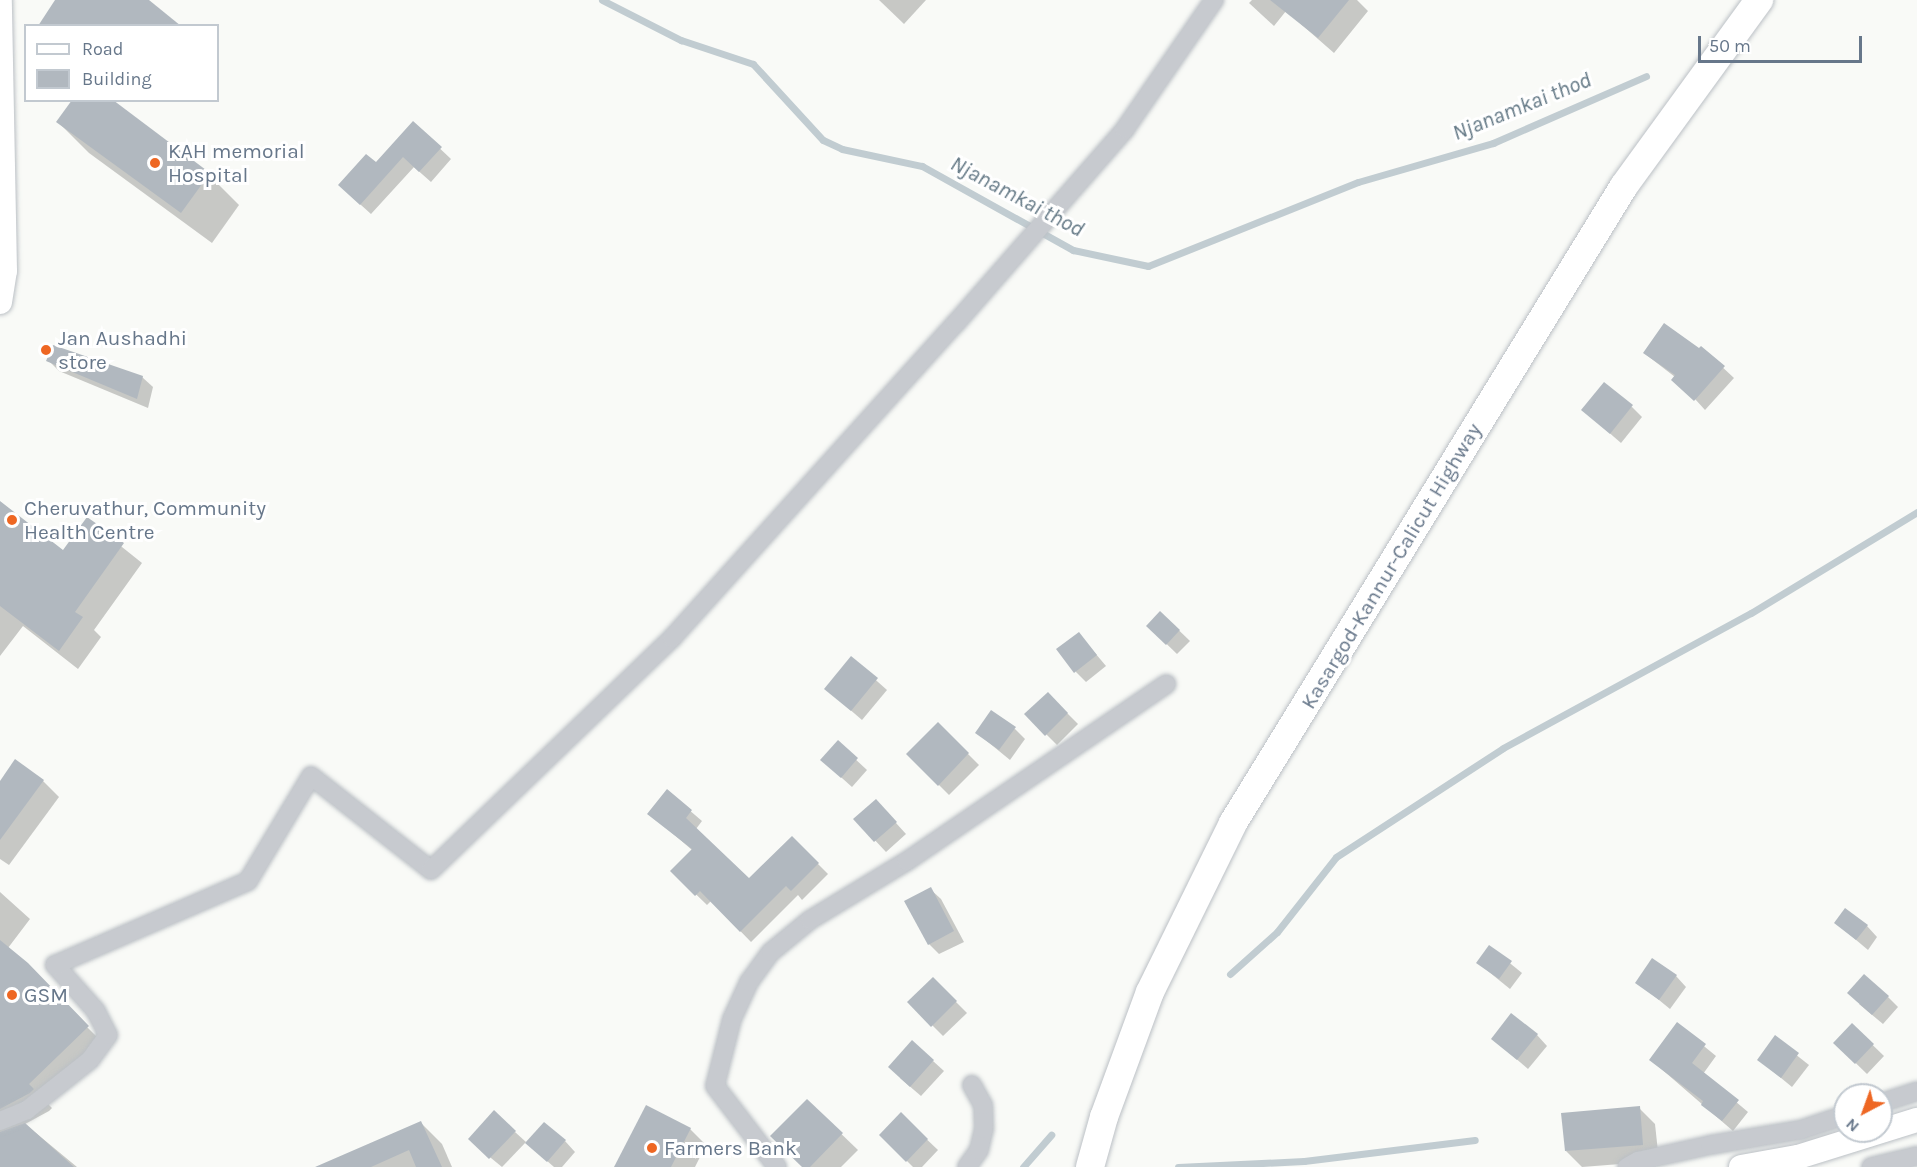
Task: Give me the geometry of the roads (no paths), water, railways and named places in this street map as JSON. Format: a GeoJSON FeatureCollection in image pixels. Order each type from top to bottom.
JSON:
{"type":"FeatureCollection","features":[{"type":"Feature","properties":{"kind":"highway","name":"Kasargod-Kannur-Calicut Highway"},"geometry":{"type":"LineString","coordinates":[[1090,1167],[1104,1117],[1150,992],[1233,823],[1624,186],[1759,0]]}},
{"type":"Feature","properties":{"kind":"main road"},"geometry":{"type":"LineString","coordinates":[[0,0],[5,271],[0,302]]}},
{"type":"Feature","properties":{"kind":"main road"},"geometry":{"type":"LineString","coordinates":[[1741,1167],[1798,1157],[1917,1120]]}},
{"type":"Feature","properties":{"kind":"street"},"geometry":{"type":"LineString","coordinates":[[0,1121],[27,1110],[90,1060],[108,1035],[96,1011],[55,965],[248,881],[311,776],[431,870],[672,638],[941,341],[1125,129],[1214,0]]}},
{"type":"Feature","properties":{"kind":"street"},"geometry":{"type":"LineString","coordinates":[[777,1167],[715,1086],[732,1019],[749,982],[771,952],[810,920],[907,861],[1166,684]]}},
{"type":"Feature","properties":{"kind":"street"},"geometry":{"type":"LineString","coordinates":[[968,1167],[980,1150],[984,1129],[983,1105],[972,1085]]}},
{"type":"Feature","properties":{"kind":"street"},"geometry":{"type":"LineString","coordinates":[[1893,1099],[1917,1091]]}},
{"type":"Feature","properties":{"kind":"street"},"geometry":{"type":"LineString","coordinates":[[1627,1167],[1638,1161],[1710,1145],[1800,1130],[1833,1119]]}},
{"type":"Feature","properties":{"kind":"street"},"geometry":{"type":"LineString","coordinates":[[1871,1167],[1917,1156]]}},
{"type":"Feature","properties":{"kind":"waterway","name":"Njanamkai thod"},"geometry":{"type":"LineString","coordinates":[[602,0],[681,40],[753,64],[823,140],[842,149],[922,166],[1073,250],[1148,266],[1358,182],[1493,143],[1646,76]]}},
{"type":"Feature","properties":{"kind":"waterway"},"geometry":{"type":"LineString","coordinates":[[1230,974],[1277,932],[1336,857],[1503,748],[1751,613],[1917,512]]}},
{"type":"Feature","properties":{"kind":"waterway"},"geometry":{"type":"LineString","coordinates":[[1023,1167],[1051,1135]]}},
{"type":"Feature","properties":{"kind":"waterway"},"geometry":{"type":"LineString","coordinates":[[1178,1167],[1304,1161],[1475,1140]]}},
{"type":"Feature","properties":{"kind":"place","name":"KAH memorial Hospital"},"geometry":{"type":"Point","coordinates":[155,163]}},
{"type":"Feature","properties":{"kind":"place","name":"Jan Aushadhi store"},"geometry":{"type":"Point","coordinates":[46,350]}},
{"type":"Feature","properties":{"kind":"place","name":"Cheruvathur, Community Health Centre"},"geometry":{"type":"Point","coordinates":[12,520]}},
{"type":"Feature","properties":{"kind":"place","name":"GSM"},"geometry":{"type":"Point","coordinates":[12,995]}},
{"type":"Feature","properties":{"kind":"place","name":"Farmers Bank"},"geometry":{"type":"Point","coordinates":[652,1148]}}]}
